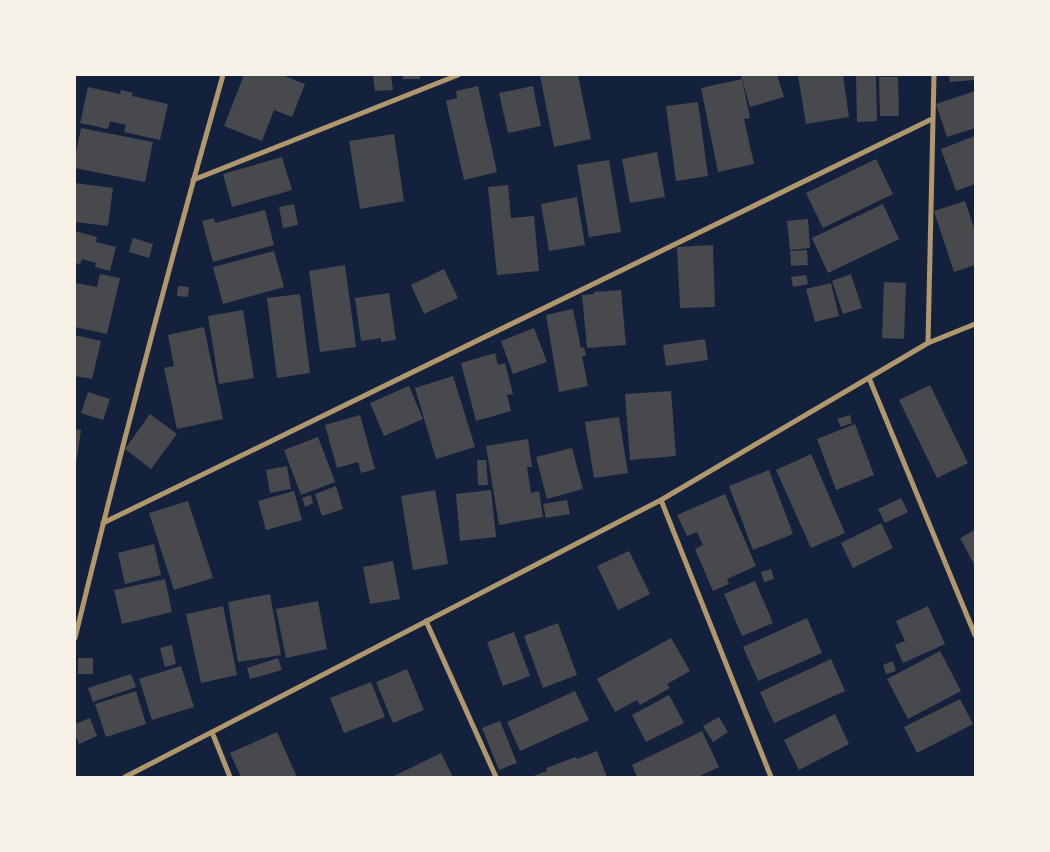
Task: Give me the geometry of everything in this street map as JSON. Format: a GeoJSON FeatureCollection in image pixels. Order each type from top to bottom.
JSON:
{"type":"FeatureCollection","features":[{"type":"Feature","properties":{"kind":"street"},"geometry":{"type":"LineString","coordinates":[[75,638],[193,180],[223,75]]}},
{"type":"Feature","properties":{"kind":"street"},"geometry":{"type":"LineString","coordinates":[[193,180],[458,75]]}},
{"type":"Feature","properties":{"kind":"street"},"geometry":{"type":"LineString","coordinates":[[928,343],[934,75]]}},
{"type":"Feature","properties":{"kind":"street"},"geometry":{"type":"LineString","coordinates":[[103,524],[932,119]]}},
{"type":"Feature","properties":{"kind":"street"},"geometry":{"type":"LineString","coordinates":[[125,777],[661,500],[928,343],[975,324]]}},
{"type":"Feature","properties":{"kind":"street"},"geometry":{"type":"LineString","coordinates":[[868,378],[975,635]]}},
{"type":"Feature","properties":{"kind":"street"},"geometry":{"type":"LineString","coordinates":[[661,500],[771,777]]}},
{"type":"Feature","properties":{"kind":"street"},"geometry":{"type":"LineString","coordinates":[[426,621],[496,777]]}},
{"type":"Feature","properties":{"kind":"street"},"geometry":{"type":"LineString","coordinates":[[212,732],[230,777]]}},
{"type":"Feature","properties":{"kind":"building"},"geometry":{"type":"Polygon","coordinates":[[[244,75],[282,75],[305,84],[292,117],[274,110],[262,141],[224,126],[244,75]]]}},
{"type":"Feature","properties":{"kind":"building"},"geometry":{"type":"Polygon","coordinates":[[[373,75],[391,75],[393,90],[375,91],[373,75]]]}},
{"type":"Feature","properties":{"kind":"building"},"geometry":{"type":"Polygon","coordinates":[[[403,75],[420,75],[420,79],[403,79],[403,75]]]}},
{"type":"Feature","properties":{"kind":"building"},"geometry":{"type":"Polygon","coordinates":[[[540,75],[578,75],[591,139],[554,147],[540,75]]]}},
{"type":"Feature","properties":{"kind":"building"},"geometry":{"type":"Polygon","coordinates":[[[741,75],[777,75],[784,97],[750,107],[741,75]]]}},
{"type":"Feature","properties":{"kind":"building"},"geometry":{"type":"Polygon","coordinates":[[[798,75],[843,75],[849,117],[806,124],[798,75]]]}},
{"type":"Feature","properties":{"kind":"building"},"geometry":{"type":"Polygon","coordinates":[[[856,75],[876,75],[877,121],[857,122],[856,75]]]}},
{"type":"Feature","properties":{"kind":"building"},"geometry":{"type":"Polygon","coordinates":[[[949,75],[974,75],[974,80],[950,82],[949,75]]]}},
{"type":"Feature","properties":{"kind":"building"},"geometry":{"type":"Polygon","coordinates":[[[879,77],[898,77],[899,116],[880,116],[879,77]]]}},
{"type":"Feature","properties":{"kind":"building"},"geometry":{"type":"Polygon","coordinates":[[[742,79],[750,118],[744,119],[754,164],[718,172],[701,88],[742,79]]]}},
{"type":"Feature","properties":{"kind":"building"},"geometry":{"type":"Polygon","coordinates":[[[478,86],[497,172],[464,180],[446,101],[457,98],[456,91],[478,86]]]}},
{"type":"Feature","properties":{"kind":"building"},"geometry":{"type":"Polygon","coordinates":[[[533,86],[541,126],[508,133],[499,93],[533,86]]]}},
{"type":"Feature","properties":{"kind":"building"},"geometry":{"type":"Polygon","coordinates":[[[88,87],[120,94],[121,90],[133,93],[132,96],[168,104],[160,140],[124,132],[126,125],[110,121],[108,129],[80,123],[88,87]]]}},
{"type":"Feature","properties":{"kind":"building"},"geometry":{"type":"Polygon","coordinates":[[[975,91],[975,128],[947,137],[936,104],[975,91]]]}},
{"type":"Feature","properties":{"kind":"building"},"geometry":{"type":"Polygon","coordinates":[[[698,102],[708,176],[676,181],[666,106],[698,102]]]}},
{"type":"Feature","properties":{"kind":"building"},"geometry":{"type":"Polygon","coordinates":[[[81,128],[153,142],[145,182],[75,168],[75,157],[81,128]]]}},
{"type":"Feature","properties":{"kind":"building"},"geometry":{"type":"Polygon","coordinates":[[[394,134],[404,201],[360,209],[349,141],[394,134]]]}},
{"type":"Feature","properties":{"kind":"building"},"geometry":{"type":"Polygon","coordinates":[[[975,136],[975,184],[956,191],[941,149],[975,136]]]}},
{"type":"Feature","properties":{"kind":"building"},"geometry":{"type":"Polygon","coordinates":[[[657,152],[665,197],[630,203],[622,159],[657,152]]]}},
{"type":"Feature","properties":{"kind":"building"},"geometry":{"type":"Polygon","coordinates":[[[282,157],[292,190],[232,207],[223,174],[282,157]]]}},
{"type":"Feature","properties":{"kind":"building"},"geometry":{"type":"Polygon","coordinates":[[[876,159],[893,194],[823,228],[806,193],[876,159]]]}},
{"type":"Feature","properties":{"kind":"building"},"geometry":{"type":"Polygon","coordinates":[[[609,160],[621,232],[589,237],[577,165],[609,160]]]}},
{"type":"Feature","properties":{"kind":"building"},"geometry":{"type":"Polygon","coordinates":[[[75,183],[113,188],[108,226],[75,222],[75,183]]]}},
{"type":"Feature","properties":{"kind":"building"},"geometry":{"type":"Polygon","coordinates":[[[508,185],[511,218],[534,216],[539,271],[497,275],[488,187],[508,185]]]}},
{"type":"Feature","properties":{"kind":"building"},"geometry":{"type":"Polygon","coordinates":[[[577,197],[585,245],[549,251],[541,204],[577,197]]]}},
{"type":"Feature","properties":{"kind":"building"},"geometry":{"type":"Polygon","coordinates":[[[965,201],[975,231],[975,265],[954,272],[934,211],[965,201]]]}},
{"type":"Feature","properties":{"kind":"building"},"geometry":{"type":"Polygon","coordinates":[[[294,204],[298,225],[283,228],[279,207],[294,204]]]}},
{"type":"Feature","properties":{"kind":"building"},"geometry":{"type":"Polygon","coordinates":[[[883,204],[899,239],[828,273],[812,238],[883,204]]]}},
{"type":"Feature","properties":{"kind":"building"},"geometry":{"type":"Polygon","coordinates":[[[265,210],[274,245],[213,262],[202,221],[214,218],[215,223],[265,210]]]}},
{"type":"Feature","properties":{"kind":"building"},"geometry":{"type":"Polygon","coordinates":[[[808,219],[810,248],[790,250],[787,221],[808,219]]]}},
{"type":"Feature","properties":{"kind":"building"},"geometry":{"type":"Polygon","coordinates":[[[75,231],[97,237],[96,242],[116,247],[110,271],[95,267],[96,263],[82,259],[80,264],[75,263],[75,231]]]}},
{"type":"Feature","properties":{"kind":"building"},"geometry":{"type":"Polygon","coordinates":[[[133,238],[153,244],[149,258],[129,252],[133,238]]]}},
{"type":"Feature","properties":{"kind":"building"},"geometry":{"type":"Polygon","coordinates":[[[713,245],[715,307],[680,308],[677,247],[713,245]]]}},
{"type":"Feature","properties":{"kind":"building"},"geometry":{"type":"Polygon","coordinates":[[[807,250],[808,265],[791,266],[790,251],[807,250]]]}},
{"type":"Feature","properties":{"kind":"building"},"geometry":{"type":"Polygon","coordinates":[[[274,251],[284,287],[223,304],[213,267],[274,251]]]}},
{"type":"Feature","properties":{"kind":"building"},"geometry":{"type":"Polygon","coordinates":[[[345,265],[356,347],[320,352],[309,271],[345,265]]]}},
{"type":"Feature","properties":{"kind":"building"},"geometry":{"type":"Polygon","coordinates":[[[444,269],[458,298],[424,314],[411,285],[444,269]]]}},
{"type":"Feature","properties":{"kind":"building"},"geometry":{"type":"Polygon","coordinates":[[[100,274],[120,278],[107,334],[75,327],[76,283],[97,287],[100,274]]]}},
{"type":"Feature","properties":{"kind":"building"},"geometry":{"type":"Polygon","coordinates":[[[851,274],[862,308],[843,314],[832,281],[851,274]]]}},
{"type":"Feature","properties":{"kind":"building"},"geometry":{"type":"Polygon","coordinates":[[[806,275],[808,284],[793,287],[791,277],[806,275]]]}},
{"type":"Feature","properties":{"kind":"building"},"geometry":{"type":"Polygon","coordinates":[[[884,282],[906,283],[904,339],[882,338],[884,282]]]}},
{"type":"Feature","properties":{"kind":"building"},"geometry":{"type":"Polygon","coordinates":[[[831,283],[839,316],[815,322],[806,289],[831,283]]]}},
{"type":"Feature","properties":{"kind":"building"},"geometry":{"type":"Polygon","coordinates":[[[178,286],[189,287],[188,297],[177,296],[178,286]]]}},
{"type":"Feature","properties":{"kind":"building"},"geometry":{"type":"Polygon","coordinates":[[[621,290],[626,345],[587,348],[582,295],[621,290]]]}},
{"type":"Feature","properties":{"kind":"building"},"geometry":{"type":"Polygon","coordinates":[[[389,293],[396,340],[381,342],[381,338],[361,341],[355,298],[389,293]]]}},
{"type":"Feature","properties":{"kind":"building"},"geometry":{"type":"Polygon","coordinates":[[[300,294],[310,373],[277,378],[267,298],[300,294]]]}},
{"type":"Feature","properties":{"kind":"building"},"geometry":{"type":"Polygon","coordinates":[[[573,309],[581,348],[584,347],[586,356],[582,356],[588,386],[559,392],[546,315],[573,309]]]}},
{"type":"Feature","properties":{"kind":"building"},"geometry":{"type":"Polygon","coordinates":[[[243,310],[254,378],[219,384],[208,316],[243,310]]]}},
{"type":"Feature","properties":{"kind":"building"},"geometry":{"type":"Polygon","coordinates":[[[204,327],[223,419],[177,429],[164,368],[174,366],[168,335],[204,327]]]}},
{"type":"Feature","properties":{"kind":"building"},"geometry":{"type":"Polygon","coordinates":[[[534,328],[547,362],[513,374],[501,341],[534,328]]]}},
{"type":"Feature","properties":{"kind":"building"},"geometry":{"type":"Polygon","coordinates":[[[75,335],[101,341],[92,379],[75,376],[75,335]]]}},
{"type":"Feature","properties":{"kind":"building"},"geometry":{"type":"Polygon","coordinates":[[[705,339],[708,360],[666,366],[663,345],[705,339]]]}},
{"type":"Feature","properties":{"kind":"building"},"geometry":{"type":"Polygon","coordinates":[[[495,353],[498,365],[505,363],[513,394],[507,395],[511,411],[476,421],[461,363],[495,353]]]}},
{"type":"Feature","properties":{"kind":"building"},"geometry":{"type":"Polygon","coordinates":[[[453,376],[475,447],[436,459],[415,388],[453,376]]]}},
{"type":"Feature","properties":{"kind":"building"},"geometry":{"type":"Polygon","coordinates":[[[930,385],[968,463],[937,478],[899,400],[930,385]]]}},
{"type":"Feature","properties":{"kind":"building"},"geometry":{"type":"Polygon","coordinates":[[[409,386],[423,419],[384,436],[370,403],[409,386]]]}},
{"type":"Feature","properties":{"kind":"building"},"geometry":{"type":"Polygon","coordinates":[[[671,391],[676,456],[630,460],[625,394],[671,391]]]}},
{"type":"Feature","properties":{"kind":"building"},"geometry":{"type":"Polygon","coordinates":[[[88,392],[110,399],[103,420],[81,413],[88,392]]]}},
{"type":"Feature","properties":{"kind":"building"},"geometry":{"type":"Polygon","coordinates":[[[150,414],[177,434],[151,469],[125,449],[150,414]]]}},
{"type":"Feature","properties":{"kind":"building"},"geometry":{"type":"Polygon","coordinates":[[[360,415],[375,469],[361,473],[358,462],[337,468],[325,425],[360,415]]]}},
{"type":"Feature","properties":{"kind":"building"},"geometry":{"type":"Polygon","coordinates":[[[850,415],[852,423],[841,427],[837,419],[850,415]]]}},
{"type":"Feature","properties":{"kind":"building"},"geometry":{"type":"Polygon","coordinates":[[[619,417],[628,473],[594,478],[585,422],[619,417]]]}},
{"type":"Feature","properties":{"kind":"building"},"geometry":{"type":"Polygon","coordinates":[[[855,424],[874,475],[836,490],[817,439],[855,424]]]}},
{"type":"Feature","properties":{"kind":"building"},"geometry":{"type":"Polygon","coordinates":[[[75,429],[81,430],[76,464],[75,463],[75,429]]]}},
{"type":"Feature","properties":{"kind":"building"},"geometry":{"type":"Polygon","coordinates":[[[318,437],[335,482],[301,495],[284,450],[318,437]]]}},
{"type":"Feature","properties":{"kind":"building"},"geometry":{"type":"Polygon","coordinates":[[[528,439],[532,467],[527,467],[531,493],[539,491],[543,517],[499,525],[486,446],[528,439]]]}},
{"type":"Feature","properties":{"kind":"building"},"geometry":{"type":"Polygon","coordinates":[[[572,448],[583,489],[547,499],[536,457],[572,448]]]}},
{"type":"Feature","properties":{"kind":"building"},"geometry":{"type":"Polygon","coordinates":[[[811,454],[845,533],[811,548],[776,470],[811,454]]]}},
{"type":"Feature","properties":{"kind":"building"},"geometry":{"type":"Polygon","coordinates":[[[477,460],[486,460],[488,485],[478,485],[477,460]]]}},
{"type":"Feature","properties":{"kind":"building"},"geometry":{"type":"Polygon","coordinates":[[[287,466],[291,489],[270,493],[266,470],[287,466]]]}},
{"type":"Feature","properties":{"kind":"building"},"geometry":{"type":"Polygon","coordinates":[[[769,470],[793,534],[753,550],[729,486],[769,470]]]}},
{"type":"Feature","properties":{"kind":"building"},"geometry":{"type":"Polygon","coordinates":[[[336,486],[343,509],[322,516],[315,494],[336,486]]]}},
{"type":"Feature","properties":{"kind":"building"},"geometry":{"type":"Polygon","coordinates":[[[435,490],[448,564],[413,570],[401,496],[435,490]]]}},
{"type":"Feature","properties":{"kind":"building"},"geometry":{"type":"Polygon","coordinates":[[[491,490],[496,537],[460,541],[456,494],[491,490]]]}},
{"type":"Feature","properties":{"kind":"building"},"geometry":{"type":"Polygon","coordinates":[[[294,491],[302,520],[266,530],[258,501],[294,491]]]}},
{"type":"Feature","properties":{"kind":"building"},"geometry":{"type":"Polygon","coordinates":[[[725,494],[756,566],[727,579],[729,584],[713,591],[695,549],[703,545],[697,532],[687,536],[677,515],[725,494]]]}},
{"type":"Feature","properties":{"kind":"building"},"geometry":{"type":"Polygon","coordinates":[[[311,495],[313,503],[305,507],[302,498],[311,495]]]}},
{"type":"Feature","properties":{"kind":"building"},"geometry":{"type":"Polygon","coordinates":[[[901,498],[908,512],[885,523],[878,509],[901,498]]]}},
{"type":"Feature","properties":{"kind":"building"},"geometry":{"type":"Polygon","coordinates":[[[567,500],[570,514],[546,518],[543,504],[567,500]]]}},
{"type":"Feature","properties":{"kind":"building"},"geometry":{"type":"Polygon","coordinates":[[[188,501],[213,578],[174,590],[149,513],[188,501]]]}},
{"type":"Feature","properties":{"kind":"building"},"geometry":{"type":"Polygon","coordinates":[[[881,523],[893,548],[853,568],[841,543],[881,523]]]}},
{"type":"Feature","properties":{"kind":"building"},"geometry":{"type":"Polygon","coordinates":[[[975,530],[975,566],[960,538],[975,530]]]}},
{"type":"Feature","properties":{"kind":"building"},"geometry":{"type":"Polygon","coordinates":[[[154,544],[161,575],[125,584],[118,553],[154,544]]]}},
{"type":"Feature","properties":{"kind":"building"},"geometry":{"type":"Polygon","coordinates":[[[629,551],[650,594],[618,610],[597,566],[629,551]]]}},
{"type":"Feature","properties":{"kind":"building"},"geometry":{"type":"Polygon","coordinates":[[[393,561],[400,599],[370,604],[363,567],[393,561]]]}},
{"type":"Feature","properties":{"kind":"building"},"geometry":{"type":"Polygon","coordinates":[[[771,569],[774,579],[764,582],[761,572],[771,569]]]}},
{"type":"Feature","properties":{"kind":"building"},"geometry":{"type":"Polygon","coordinates":[[[165,579],[172,612],[122,624],[114,590],[165,579]]]}},
{"type":"Feature","properties":{"kind":"building"},"geometry":{"type":"Polygon","coordinates":[[[755,581],[773,623],[742,636],[724,594],[755,581]]]}},
{"type":"Feature","properties":{"kind":"building"},"geometry":{"type":"Polygon","coordinates":[[[270,594],[281,655],[238,662],[228,602],[270,594]]]}},
{"type":"Feature","properties":{"kind":"building"},"geometry":{"type":"Polygon","coordinates":[[[318,601],[327,649],[286,658],[276,609],[318,601]]]}},
{"type":"Feature","properties":{"kind":"building"},"geometry":{"type":"Polygon","coordinates":[[[223,606],[237,675],[201,683],[186,614],[223,606]]]}},
{"type":"Feature","properties":{"kind":"building"},"geometry":{"type":"Polygon","coordinates":[[[928,606],[945,644],[903,663],[895,645],[905,641],[896,621],[928,606]]]}},
{"type":"Feature","properties":{"kind":"building"},"geometry":{"type":"Polygon","coordinates":[[[807,618],[822,653],[758,681],[743,647],[807,618]]]}},
{"type":"Feature","properties":{"kind":"building"},"geometry":{"type":"Polygon","coordinates":[[[558,623],[577,675],[543,688],[524,636],[558,623]]]}},
{"type":"Feature","properties":{"kind":"building"},"geometry":{"type":"Polygon","coordinates":[[[514,632],[530,676],[503,686],[487,642],[514,632]]]}},
{"type":"Feature","properties":{"kind":"building"},"geometry":{"type":"Polygon","coordinates":[[[671,638],[690,671],[667,684],[670,688],[640,705],[637,700],[615,712],[597,679],[671,638]]]}},
{"type":"Feature","properties":{"kind":"building"},"geometry":{"type":"Polygon","coordinates":[[[172,645],[176,664],[165,667],[160,648],[172,645]]]}},
{"type":"Feature","properties":{"kind":"building"},"geometry":{"type":"Polygon","coordinates":[[[940,651],[961,691],[908,719],[887,679],[940,651]]]}},
{"type":"Feature","properties":{"kind":"building"},"geometry":{"type":"Polygon","coordinates":[[[78,658],[93,658],[93,674],[78,674],[78,658]]]}},
{"type":"Feature","properties":{"kind":"building"},"geometry":{"type":"Polygon","coordinates":[[[278,658],[282,670],[250,679],[247,668],[278,658]]]}},
{"type":"Feature","properties":{"kind":"building"},"geometry":{"type":"Polygon","coordinates":[[[831,659],[845,691],[774,723],[760,692],[831,659]]]}},
{"type":"Feature","properties":{"kind":"building"},"geometry":{"type":"Polygon","coordinates":[[[893,661],[896,671],[886,674],[883,665],[893,661]]]}},
{"type":"Feature","properties":{"kind":"building"},"geometry":{"type":"Polygon","coordinates":[[[181,666],[194,707],[152,720],[139,679],[181,666]]]}},
{"type":"Feature","properties":{"kind":"building"},"geometry":{"type":"Polygon","coordinates":[[[407,669],[424,710],[393,723],[376,682],[407,669]]]}},
{"type":"Feature","properties":{"kind":"building"},"geometry":{"type":"Polygon","coordinates":[[[131,674],[136,687],[93,702],[88,688],[131,674]]]}},
{"type":"Feature","properties":{"kind":"building"},"geometry":{"type":"Polygon","coordinates":[[[371,682],[385,717],[344,733],[330,698],[371,682]]]}},
{"type":"Feature","properties":{"kind":"building"},"geometry":{"type":"Polygon","coordinates":[[[136,691],[146,724],[106,737],[95,704],[136,691]]]}},
{"type":"Feature","properties":{"kind":"building"},"geometry":{"type":"Polygon","coordinates":[[[575,691],[589,720],[520,751],[507,722],[575,691]]]}},
{"type":"Feature","properties":{"kind":"building"},"geometry":{"type":"Polygon","coordinates":[[[669,695],[684,723],[646,742],[632,715],[669,695]]]}},
{"type":"Feature","properties":{"kind":"building"},"geometry":{"type":"Polygon","coordinates":[[[960,699],[973,724],[917,753],[904,727],[960,699]]]}},
{"type":"Feature","properties":{"kind":"building"},"geometry":{"type":"Polygon","coordinates":[[[835,714],[849,744],[799,770],[784,740],[835,714]]]}},
{"type":"Feature","properties":{"kind":"building"},"geometry":{"type":"Polygon","coordinates":[[[719,717],[728,732],[713,742],[703,726],[719,717]]]}},
{"type":"Feature","properties":{"kind":"building"},"geometry":{"type":"Polygon","coordinates":[[[90,718],[97,736],[79,744],[75,734],[75,724],[90,718]]]}},
{"type":"Feature","properties":{"kind":"building"},"geometry":{"type":"Polygon","coordinates":[[[500,721],[517,763],[499,770],[482,728],[500,721]]]}},
{"type":"Feature","properties":{"kind":"building"},"geometry":{"type":"Polygon","coordinates":[[[702,731],[719,767],[698,777],[637,777],[632,765],[702,731]]]}},
{"type":"Feature","properties":{"kind":"building"},"geometry":{"type":"Polygon","coordinates":[[[277,732],[297,777],[241,777],[230,753],[277,732]]]}},
{"type":"Feature","properties":{"kind":"building"},"geometry":{"type":"Polygon","coordinates":[[[597,751],[607,777],[531,777],[547,771],[546,768],[597,751]]]}},
{"type":"Feature","properties":{"kind":"building"},"geometry":{"type":"Polygon","coordinates":[[[441,753],[453,777],[392,777],[441,753]]]}}]}
